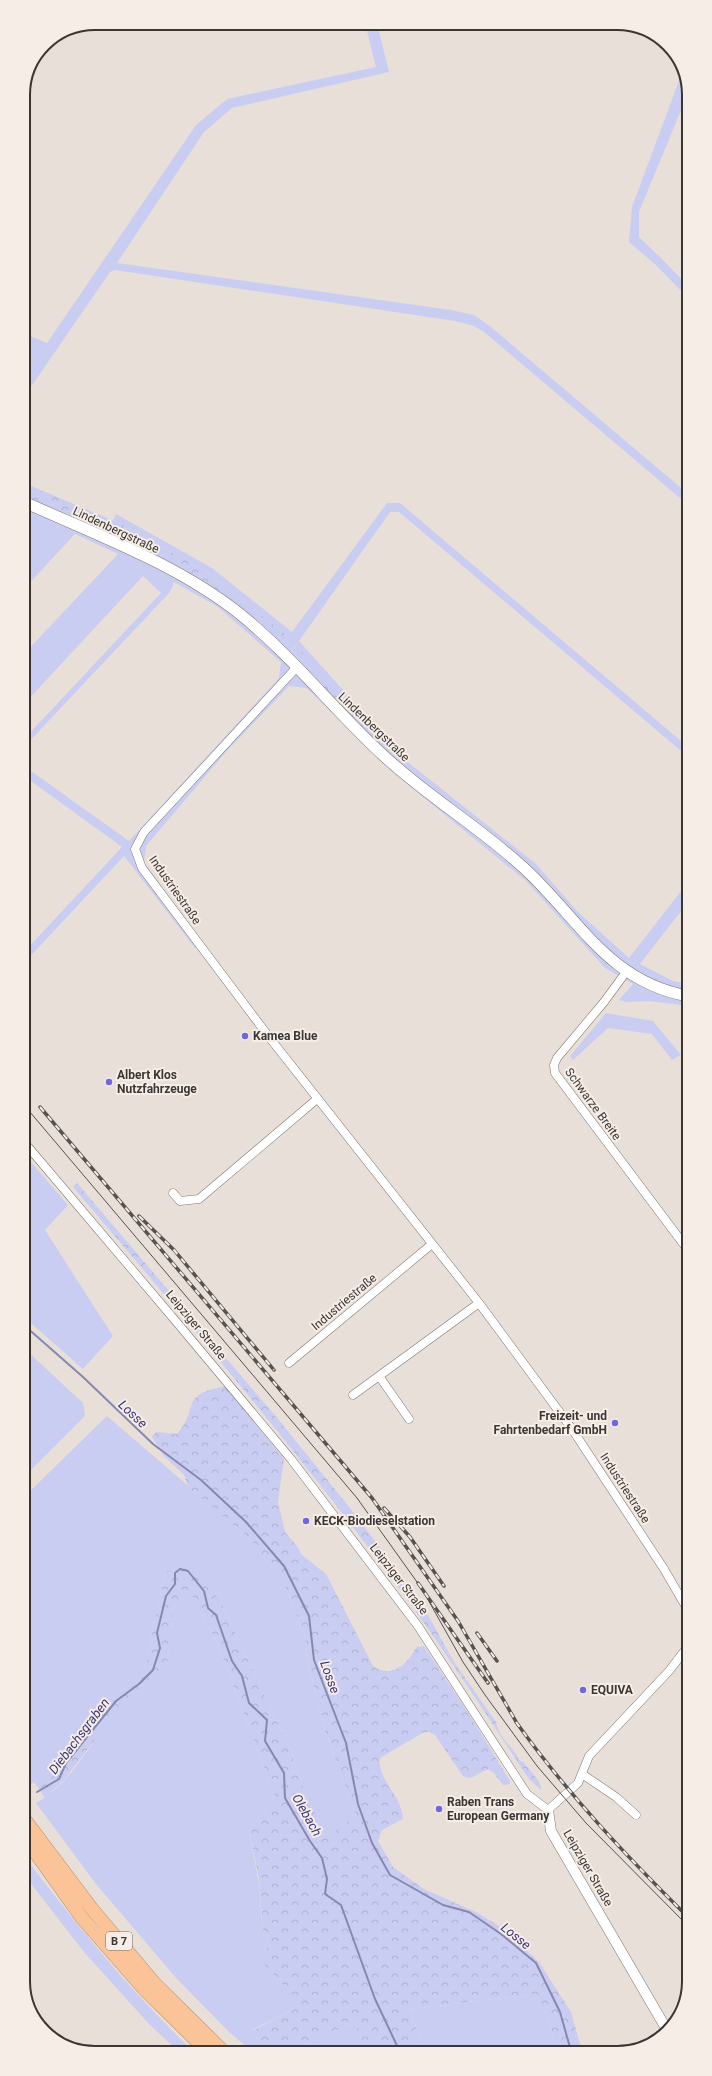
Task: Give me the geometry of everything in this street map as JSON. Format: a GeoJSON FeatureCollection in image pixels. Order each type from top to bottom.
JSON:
{"type":"FeatureCollection","features":[{"type":"Feature","properties":{"kind":"highway","name":"B 7"},"geometry":{"type":"LineString","coordinates":[[30,1827],[92,1909],[155,1984],[218,2046]]}},
{"type":"Feature","properties":{"kind":"highway","name":"B 7"},"geometry":{"type":"LineString","coordinates":[[30,1845],[82,1918],[144,1989],[202,2046]]}},
{"type":"Feature","properties":{"kind":"main road","name":"Lindenbergstraße"},"geometry":{"type":"LineString","coordinates":[[30,505],[143,556],[200,587],[244,618],[283,653],[385,757],[524,868],[596,945],[626,972],[658,987],[682,994]]}},
{"type":"Feature","properties":{"kind":"street","name":"Industriestraße"},"geometry":{"type":"LineString","coordinates":[[297,667],[144,832],[136,849],[142,868],[317,1099],[479,1303],[572,1429],[664,1569],[682,1601]]}},
{"type":"Feature","properties":{"kind":"street","name":"Schwarze Breite"},"geometry":{"type":"LineString","coordinates":[[626,972],[604,1002],[557,1058],[554,1065],[555,1073],[682,1242]]}},
{"type":"Feature","properties":{"kind":"street"},"geometry":{"type":"LineString","coordinates":[[173,1193],[180,1201],[199,1199],[317,1099]]}},
{"type":"Feature","properties":{"kind":"street","name":"Leipziger Straße"},"geometry":{"type":"LineString","coordinates":[[30,1149],[180,1325],[291,1459],[418,1626],[528,1794],[548,1810],[552,1831],[664,2025]]}},
{"type":"Feature","properties":{"kind":"street","name":"Industriestraße"},"geometry":{"type":"LineString","coordinates":[[289,1363],[432,1244]]}},
{"type":"Feature","properties":{"kind":"street"},"geometry":{"type":"LineString","coordinates":[[353,1395],[479,1303]]}},
{"type":"Feature","properties":{"kind":"street"},"geometry":{"type":"LineString","coordinates":[[379,1376],[409,1419]]}},
{"type":"Feature","properties":{"kind":"street"},"geometry":{"type":"LineString","coordinates":[[548,1810],[578,1783],[589,1756],[669,1671],[682,1654]]}},
{"type":"Feature","properties":{"kind":"street"},"geometry":{"type":"LineString","coordinates":[[582,1774],[616,1797],[636,1815]]}},
{"type":"Feature","properties":{"kind":"green space"},"geometry":{"type":"Polygon","coordinates":[[[367,30],[379,30],[389,72],[232,108],[204,132],[117,263],[451,310],[474,315],[491,327],[682,489],[682,500],[484,332],[474,326],[455,321],[115,270],[110,272],[30,388],[30,336],[47,343],[196,125],[227,99],[376,67],[367,30]]]}},
{"type":"Feature","properties":{"kind":"green space"},"geometry":{"type":"Polygon","coordinates":[[[680,78],[682,108],[639,212],[639,237],[682,280],[682,292],[656,265],[629,242],[632,207],[680,78]]]}},
{"type":"Feature","properties":{"kind":"green space"},"geometry":{"type":"Polygon","coordinates":[[[30,486],[119,523],[205,571],[288,636],[282,643],[230,601],[126,543],[30,499],[30,486]]]}},
{"type":"Feature","properties":{"kind":"green space"},"geometry":{"type":"Polygon","coordinates":[[[30,500],[126,543],[230,601],[282,643],[288,636],[205,571],[113,520],[116,514],[212,568],[292,632],[387,503],[400,503],[682,742],[682,752],[399,512],[390,512],[299,641],[361,710],[406,754],[404,759],[536,864],[578,912],[629,958],[682,890],[682,910],[640,964],[673,981],[682,983],[682,1005],[650,1001],[627,1002],[619,1000],[633,984],[605,968],[526,881],[389,769],[307,688],[289,686],[226,752],[146,846],[144,862],[202,942],[195,948],[124,856],[30,957],[30,946],[122,847],[30,780],[30,770],[129,841],[279,678],[281,662],[218,607],[174,582],[170,592],[30,741],[30,733],[161,593],[143,576],[30,698],[30,648],[118,554],[75,534],[30,583],[30,517],[32,515],[30,514],[30,500]],[[296,646],[291,651],[352,717],[401,763],[404,758],[357,712],[296,646]]]}},
{"type":"Feature","properties":{"kind":"green space"},"geometry":{"type":"Polygon","coordinates":[[[297,646],[357,712],[404,758],[401,763],[352,717],[291,651],[297,646]]]}},
{"type":"Feature","properties":{"kind":"green space"},"geometry":{"type":"Polygon","coordinates":[[[606,1013],[653,1021],[681,1055],[672,1060],[652,1034],[608,1028],[573,1060],[570,1056],[606,1013]]]}},
{"type":"Feature","properties":{"kind":"green space"},"geometry":{"type":"Polygon","coordinates":[[[30,1161],[68,1205],[45,1230],[113,1336],[83,1369],[30,1322],[30,1161]]]}},
{"type":"Feature","properties":{"kind":"green space"},"geometry":{"type":"Polygon","coordinates":[[[77,1183],[278,1419],[350,1508],[420,1601],[454,1662],[496,1722],[503,1738],[520,1761],[523,1762],[537,1779],[541,1790],[529,1779],[440,1646],[369,1548],[245,1391],[73,1187],[77,1183]]]}},
{"type":"Feature","properties":{"kind":"green space"},"geometry":{"type":"Polygon","coordinates":[[[30,1354],[83,1403],[85,1416],[30,1471],[30,1354]]]}},
{"type":"Feature","properties":{"kind":"green space"},"geometry":{"type":"Polygon","coordinates":[[[225,1386],[284,1459],[278,1502],[285,1532],[297,1546],[302,1555],[326,1574],[373,1666],[377,1669],[385,1671],[394,1670],[407,1661],[417,1647],[424,1646],[471,1717],[510,1781],[510,1784],[503,1785],[494,1773],[488,1769],[470,1778],[463,1776],[435,1735],[429,1732],[424,1732],[380,1758],[382,1773],[402,1810],[403,1819],[382,1830],[378,1841],[393,1867],[424,1889],[478,1913],[502,1928],[539,1962],[571,2012],[581,2046],[556,2046],[549,2021],[536,1994],[410,2009],[422,2046],[364,2046],[354,2023],[302,2046],[263,2046],[252,2031],[302,2005],[258,1958],[270,1945],[263,1934],[259,1879],[249,1831],[275,1796],[216,1640],[191,1594],[174,1603],[167,1667],[119,1709],[64,1780],[45,1798],[34,1782],[52,1770],[118,1692],[146,1663],[165,1573],[183,1558],[221,1602],[292,1754],[307,1799],[329,1835],[356,1816],[325,1730],[309,1666],[304,1633],[285,1585],[248,1537],[189,1488],[184,1475],[164,1456],[152,1437],[156,1432],[177,1434],[188,1417],[195,1398],[210,1390],[225,1386]]]}},
{"type":"Feature","properties":{"kind":"green space"},"geometry":{"type":"Polygon","coordinates":[[[107,1416],[248,1537],[285,1585],[304,1633],[309,1666],[325,1730],[356,1816],[329,1836],[307,1799],[292,1754],[221,1602],[165,1573],[146,1663],[118,1692],[52,1770],[30,1785],[30,1491],[107,1416]]]}},
{"type":"Feature","properties":{"kind":"green space"},"geometry":{"type":"Polygon","coordinates":[[[191,1594],[216,1640],[275,1796],[249,1831],[259,1884],[263,1934],[270,1945],[258,1958],[303,2005],[252,2030],[263,2046],[246,2046],[229,2032],[177,1979],[96,1884],[36,1803],[61,1784],[81,1760],[123,1703],[167,1667],[174,1602],[191,1594]]]}},
{"type":"Feature","properties":{"kind":"green space"},"geometry":{"type":"Polygon","coordinates":[[[30,1863],[127,1983],[188,2046],[173,2046],[150,2025],[84,1952],[30,1882],[30,1863]]]}},
{"type":"Feature","properties":{"kind":"green space"},"geometry":{"type":"Polygon","coordinates":[[[536,1994],[549,2021],[556,2046],[422,2046],[410,2009],[536,1994]]]}},
{"type":"Feature","properties":{"kind":"green space"},"geometry":{"type":"Polygon","coordinates":[[[354,2023],[364,2046],[302,2046],[354,2023]]]}},
{"type":"Feature","properties":{"kind":"waterway","name":"Losse"},"geometry":{"type":"LineString","coordinates":[[30,1330],[83,1377],[153,1444],[201,1480],[246,1522],[284,1566],[309,1616],[314,1660],[346,1743],[358,1804],[372,1843],[390,1875],[443,1905],[469,1912],[501,1934],[536,1963],[560,2012],[570,2046]]}},
{"type":"Feature","properties":{"kind":"waterway","name":"Olebach"},"geometry":{"type":"LineString","coordinates":[[37,1792],[59,1779],[66,1763],[116,1701],[139,1684],[153,1670],[160,1648],[157,1633],[166,1596],[175,1584],[175,1573],[180,1569],[188,1571],[204,1591],[208,1608],[216,1615],[232,1661],[242,1676],[249,1703],[267,1720],[265,1741],[284,1773],[285,1798],[310,1841],[322,1858],[327,1879],[325,1894],[341,1905],[375,1999],[397,2046]]}},
{"type":"Feature","properties":{"kind":"tram line"},"geometry":{"type":"LineString","coordinates":[[30,1112],[357,1498],[422,1589],[463,1662],[485,1695],[537,1766],[586,1823],[682,1920]]}},
{"type":"Feature","properties":{"kind":"railway"},"geometry":{"type":"LineString","coordinates":[[40,1107],[372,1498],[458,1621],[518,1725]]}},
{"type":"Feature","properties":{"kind":"railway"},"geometry":{"type":"LineString","coordinates":[[139,1216],[174,1250],[274,1370]]}},
{"type":"Feature","properties":{"kind":"railway"},"geometry":{"type":"LineString","coordinates":[[384,1508],[410,1537],[444,1586]]}},
{"type":"Feature","properties":{"kind":"railway"},"geometry":{"type":"LineString","coordinates":[[418,1583],[488,1683]]}},
{"type":"Feature","properties":{"kind":"railway"},"geometry":{"type":"LineString","coordinates":[[477,1633],[497,1661]]}},
{"type":"Feature","properties":{"kind":"railway"},"geometry":{"type":"LineString","coordinates":[[516,1722],[556,1774],[598,1823],[682,1911]]}},
{"type":"Feature","properties":{"kind":"place","name":"Kamea Blue"},"geometry":{"type":"Point","coordinates":[245,1036]}},
{"type":"Feature","properties":{"kind":"place","name":"Albert Klos Nutzfahrzeuge"},"geometry":{"type":"Point","coordinates":[109,1082]}},
{"type":"Feature","properties":{"kind":"place","name":"Freizeit- und Fahrtenbedarf GmbH"},"geometry":{"type":"Point","coordinates":[615,1423]}},
{"type":"Feature","properties":{"kind":"place","name":"KECK-Biodieselstation"},"geometry":{"type":"Point","coordinates":[306,1521]}},
{"type":"Feature","properties":{"kind":"place","name":"EQUIVA"},"geometry":{"type":"Point","coordinates":[583,1690]}},
{"type":"Feature","properties":{"kind":"place","name":"Raben Trans European Germany"},"geometry":{"type":"Point","coordinates":[439,1809]}},
{"type":"Feature","properties":{"kind":"water label","name":"Diebachsgraben"},"geometry":{"type":"Point","coordinates":[79,1736]}}]}
